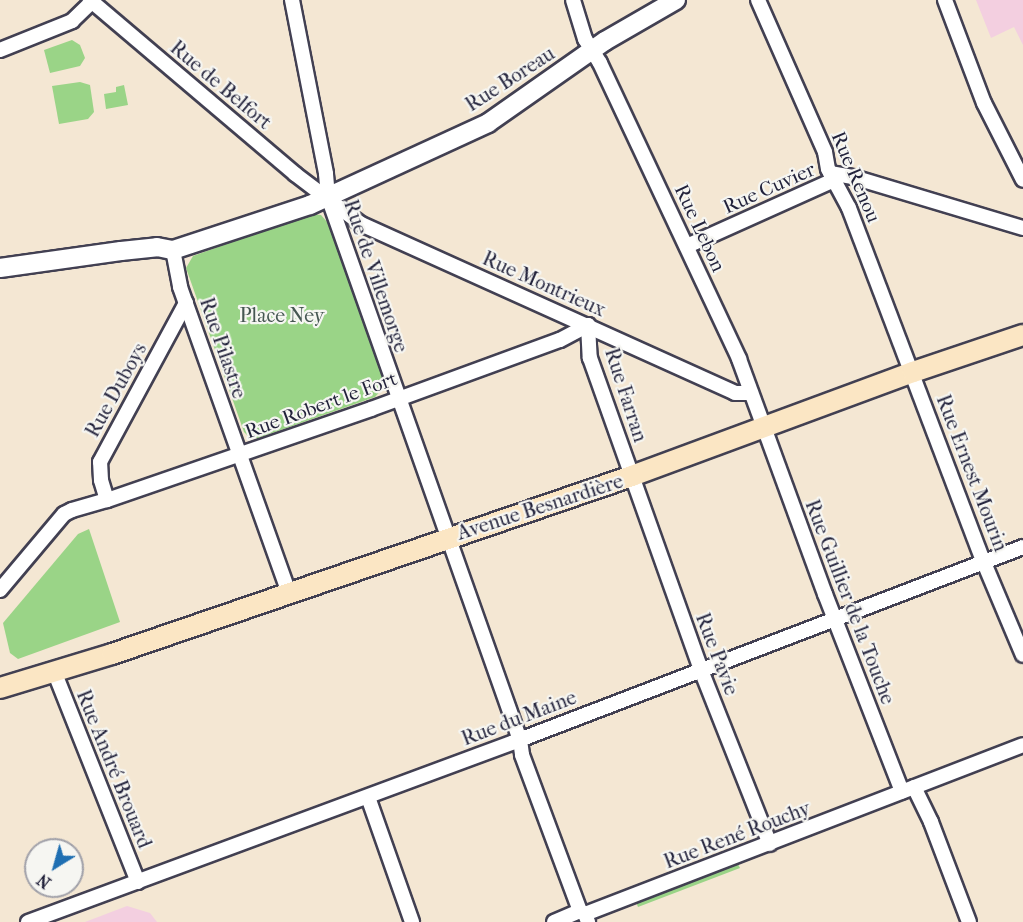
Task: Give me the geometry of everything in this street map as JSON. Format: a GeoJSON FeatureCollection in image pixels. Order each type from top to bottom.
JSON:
{"type":"FeatureCollection","features":[{"type":"Feature","properties":{"kind":"main road","name":"Avenue Besnardière"},"geometry":{"type":"LineString","coordinates":[[0,688],[289,593],[632,476],[913,372],[1023,335]]}},
{"type":"Feature","properties":{"kind":"street","name":"Rue de Villemorge"},"geometry":{"type":"LineString","coordinates":[[292,0],[326,174],[328,197],[520,740],[522,755],[585,916]]}},
{"type":"Feature","properties":{"kind":"street","name":"Rue Lebon"},"geometry":{"type":"LineString","coordinates":[[573,0],[585,39],[593,51],[687,246],[739,359],[764,426]]}},
{"type":"Feature","properties":{"kind":"street","name":"Rue Boreau"},"geometry":{"type":"LineString","coordinates":[[173,250],[328,197],[488,123],[593,51],[676,0]]}},
{"type":"Feature","properties":{"kind":"street","name":"Rue Renou"},"geometry":{"type":"LineString","coordinates":[[758,0],[825,152],[832,177],[849,208],[913,372]]}},
{"type":"Feature","properties":{"kind":"street"},"geometry":{"type":"LineString","coordinates":[[945,0],[984,103],[1023,180]]}},
{"type":"Feature","properties":{"kind":"street","name":"Rue de Belfort"},"geometry":{"type":"LineString","coordinates":[[91,1],[295,174],[328,197]]}},
{"type":"Feature","properties":{"kind":"street"},"geometry":{"type":"LineString","coordinates":[[0,50],[72,21],[91,1]]}},
{"type":"Feature","properties":{"kind":"street"},"geometry":{"type":"LineString","coordinates":[[832,177],[853,177],[1023,228]]}},
{"type":"Feature","properties":{"kind":"street","name":"Rue Cuvier"},"geometry":{"type":"LineString","coordinates":[[687,246],[832,177]]}},
{"type":"Feature","properties":{"kind":"street","name":"Rue Montrieux"},"geometry":{"type":"LineString","coordinates":[[328,197],[361,224],[735,393],[751,393]]}},
{"type":"Feature","properties":{"kind":"street"},"geometry":{"type":"LineString","coordinates":[[0,268],[121,251],[157,248],[173,250]]}},
{"type":"Feature","properties":{"kind":"street","name":"Rue Pilastre"},"geometry":{"type":"LineString","coordinates":[[173,250],[175,266],[186,303],[289,593]]}},
{"type":"Feature","properties":{"kind":"street","name":"Rue Duboys"},"geometry":{"type":"LineString","coordinates":[[107,500],[98,470],[100,462],[186,303]]}},
{"type":"Feature","properties":{"kind":"street","name":"Rue Robert le Fort"},"geometry":{"type":"LineString","coordinates":[[0,590],[64,514],[240,455],[560,340],[588,325]]}},
{"type":"Feature","properties":{"kind":"street","name":"Rue Farran"},"geometry":{"type":"LineString","coordinates":[[588,325],[590,358],[632,476]]}},
{"type":"Feature","properties":{"kind":"street","name":"Rue Ernest Mourin"},"geometry":{"type":"LineString","coordinates":[[913,372],[984,562],[1023,655]]}},
{"type":"Feature","properties":{"kind":"street","name":"Rue Guillier de la Touche"},"geometry":{"type":"LineString","coordinates":[[764,426],[835,619],[908,789],[931,822],[969,922]]}},
{"type":"Feature","properties":{"kind":"street","name":"Rue Pavie"},"geometry":{"type":"LineString","coordinates":[[632,476],[701,670],[770,844]]}},
{"type":"Feature","properties":{"kind":"street","name":"Rue du Maine"},"geometry":{"type":"LineString","coordinates":[[28,922],[520,740],[1023,547]]}},
{"type":"Feature","properties":{"kind":"street","name":"Rue André Brouard"},"geometry":{"type":"LineString","coordinates":[[54,671],[138,882]]}},
{"type":"Feature","properties":{"kind":"street","name":"Rue René Rouchy"},"geometry":{"type":"LineString","coordinates":[[554,922],[585,916],[1023,745]]}},
{"type":"Feature","properties":{"kind":"street"},"geometry":{"type":"LineString","coordinates":[[368,797],[412,922]]}},
{"type":"Feature","properties":{"kind":"shaded area"},"geometry":{"type":"Polygon","coordinates":[[[976,0],[1023,0],[1023,45],[1014,27],[991,38],[976,0]]]}},
{"type":"Feature","properties":{"kind":"shaded area"},"geometry":{"type":"Polygon","coordinates":[[[127,906],[150,913],[157,922],[85,922],[127,906]]]}},
{"type":"Feature","properties":{"kind":"green space"},"geometry":{"type":"Polygon","coordinates":[[[72,40],[80,45],[85,58],[80,66],[50,73],[44,50],[72,40]]]}},
{"type":"Feature","properties":{"kind":"green space"},"geometry":{"type":"Polygon","coordinates":[[[80,82],[90,85],[94,112],[88,119],[59,124],[52,86],[80,82]]]}},
{"type":"Feature","properties":{"kind":"green space"},"geometry":{"type":"Polygon","coordinates":[[[124,85],[128,105],[106,109],[104,94],[116,92],[116,87],[124,85]]]}},
{"type":"Feature","properties":{"kind":"green space","name":"Place Ney"},"geometry":{"type":"Polygon","coordinates":[[[311,214],[321,215],[328,223],[386,385],[375,397],[258,438],[250,438],[244,432],[186,268],[193,256],[311,214]]]}},
{"type":"Feature","properties":{"kind":"green space"},"geometry":{"type":"Polygon","coordinates":[[[89,529],[120,622],[18,659],[10,653],[3,623],[78,534],[89,529]]]}},
{"type":"Feature","properties":{"kind":"green space"},"geometry":{"type":"Polygon","coordinates":[[[738,864],[740,868],[638,907],[636,902],[738,864]]]}}]}
